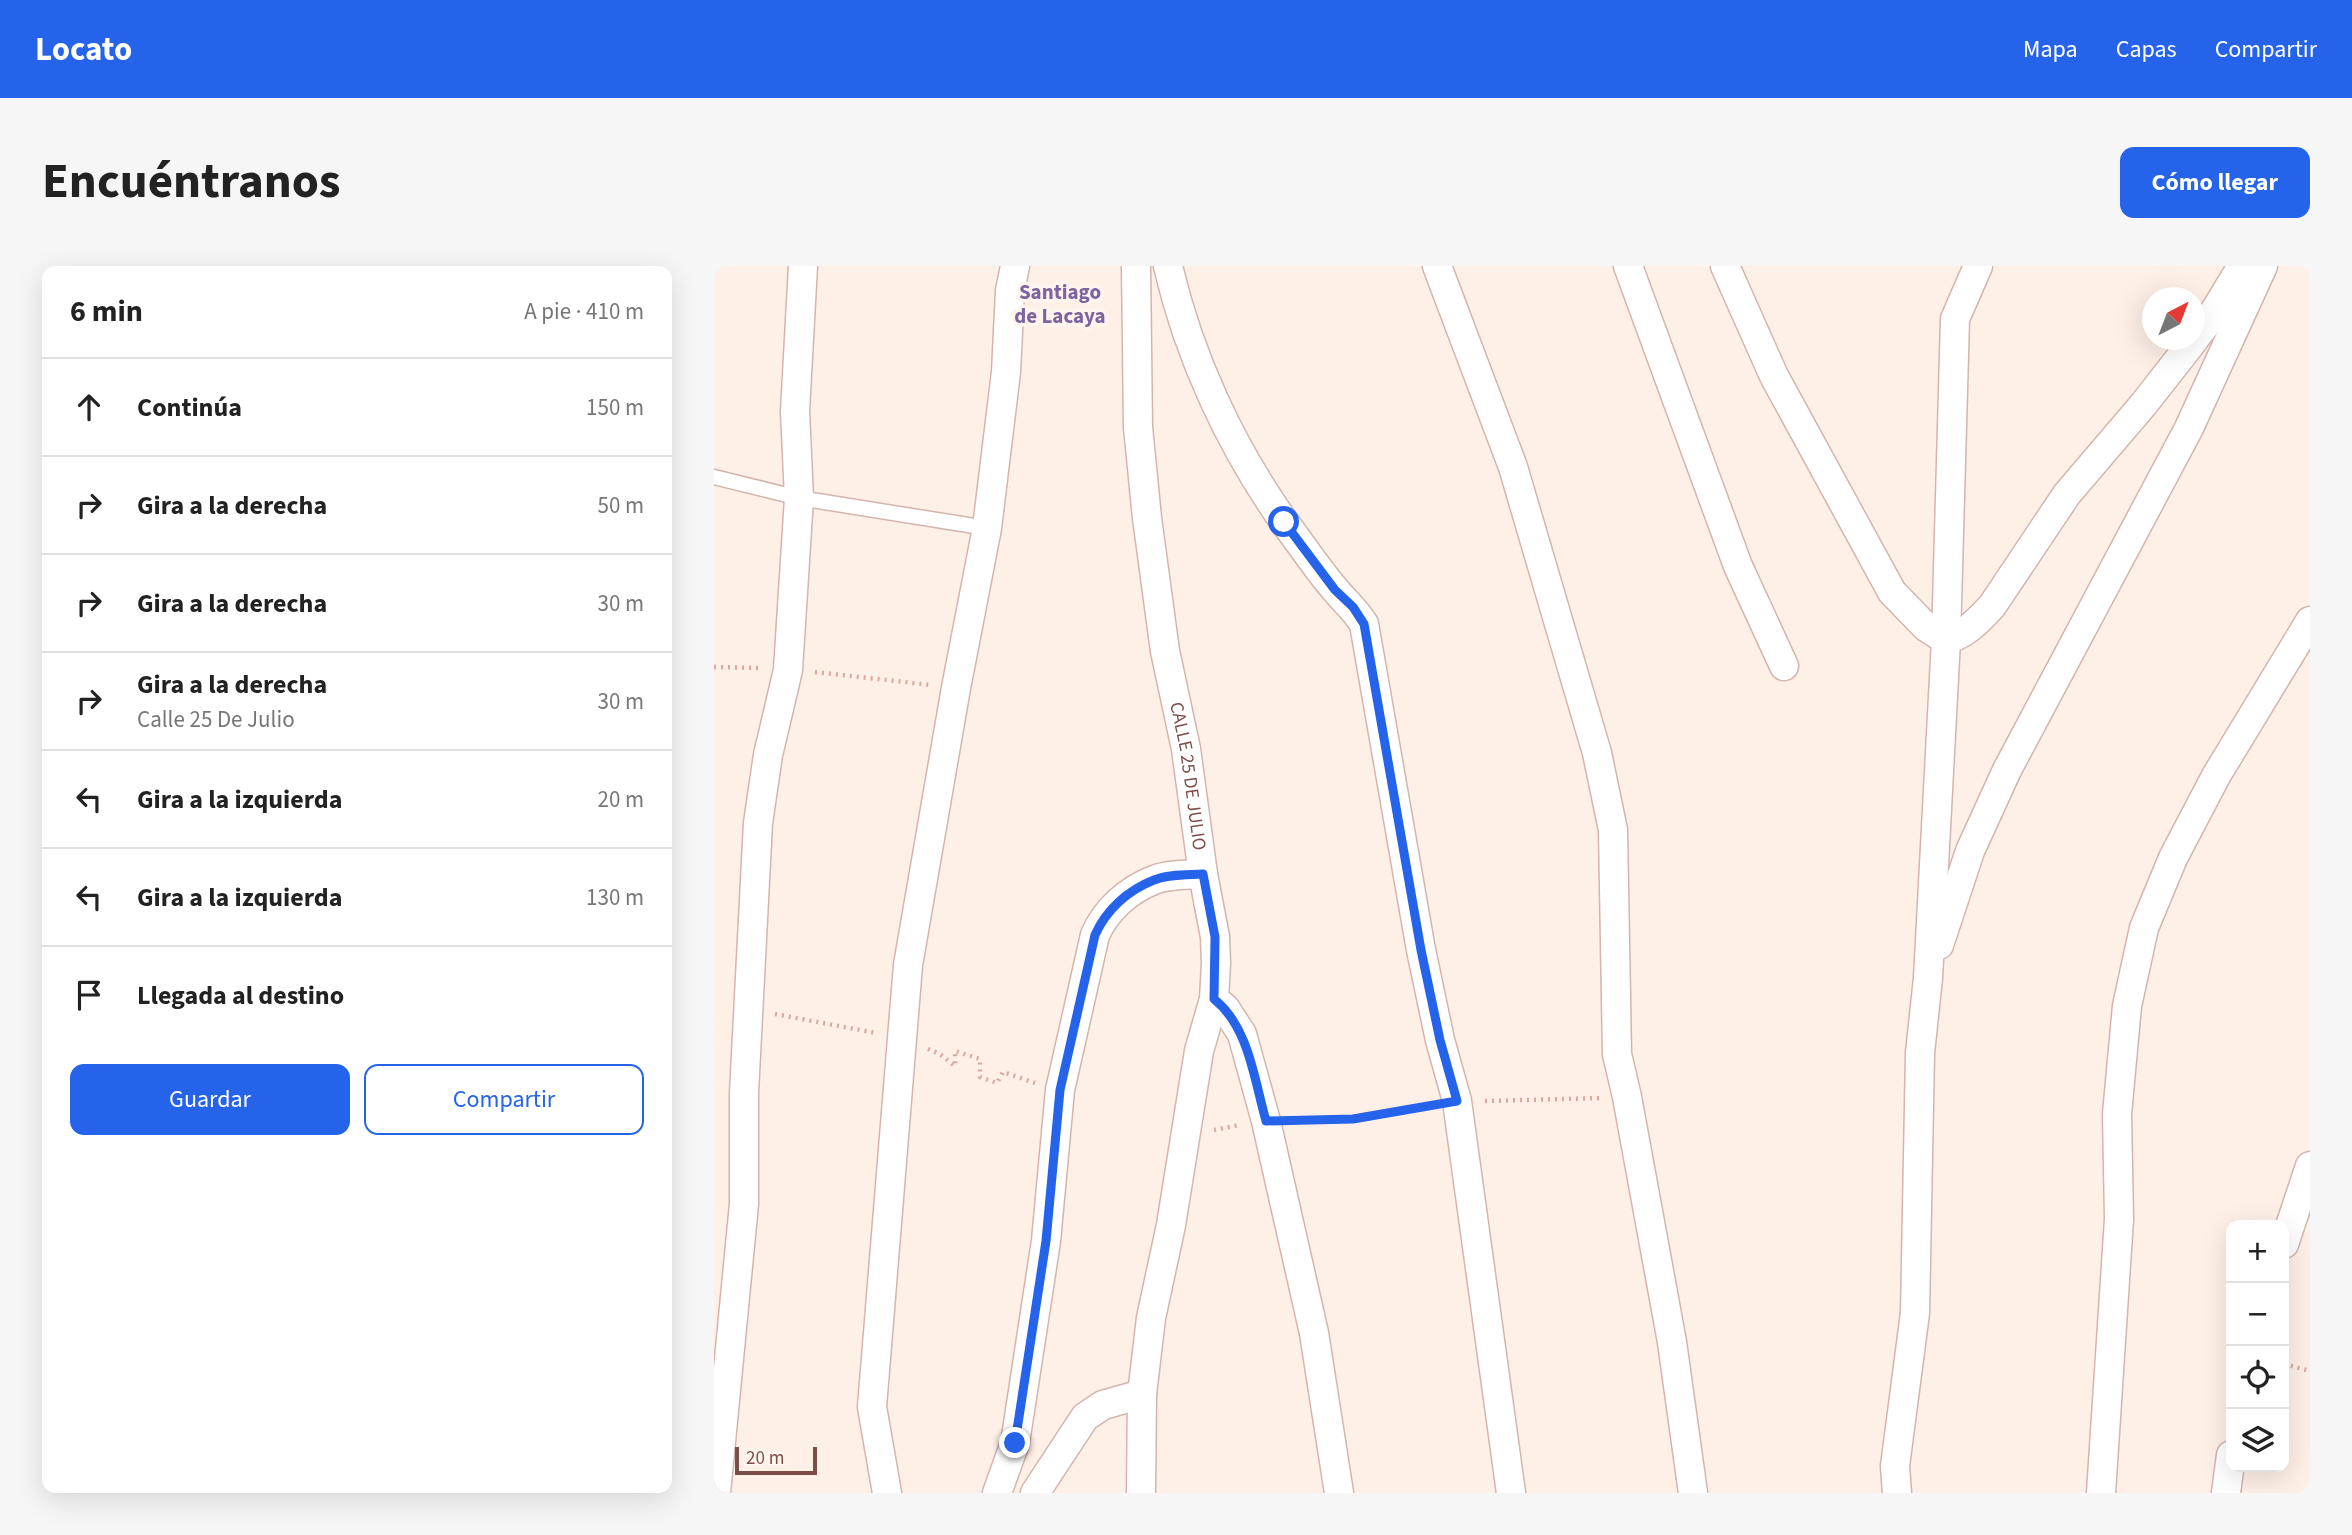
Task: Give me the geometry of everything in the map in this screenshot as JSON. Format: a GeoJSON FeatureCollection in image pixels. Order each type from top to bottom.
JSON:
{"type":"FeatureCollection","features":[{"type":"Feature","properties":{"kind":"street"},"geometry":{"type":"LineString","coordinates":[[716,1493],[744,1204],[744,1093],[758,822],[768,755],[788,670],[799,498],[795,411],[803,266]]}},
{"type":"Feature","properties":{"kind":"street"},"geometry":{"type":"LineString","coordinates":[[887,1493],[873,1407],[908,965],[987,528],[1006,372],[1010,291],[1015,266]]}},
{"type":"Feature","properties":{"kind":"street","name":"CALLE 25 DE JULIO"},"geometry":{"type":"LineString","coordinates":[[1136,266],[1138,426],[1147,518],[1165,651],[1185,748],[1215,937],[1214,999],[1199,1051],[1187,1135],[1151,1318],[1142,1394],[1141,1493]]}},
{"type":"Feature","properties":{"kind":"street"},"geometry":{"type":"LineString","coordinates":[[1168,266],[1180,315],[1208,383],[1252,474],[1328,580],[1353,607],[1364,624],[1421,950],[1440,1040],[1457,1101],[1511,1493]]}},
{"type":"Feature","properties":{"kind":"street"},"geometry":{"type":"LineString","coordinates":[[1437,266],[1513,467],[1597,753],[1613,830],[1616,1054],[1627,1097],[1672,1342],[1693,1493]]}},
{"type":"Feature","properties":{"kind":"street"},"geometry":{"type":"LineString","coordinates":[[1628,266],[1733,553],[1783,666]]}},
{"type":"Feature","properties":{"kind":"street"},"geometry":{"type":"LineString","coordinates":[[1725,266],[1774,376],[1892,592],[1918,620],[1946,640]]}},
{"type":"Feature","properties":{"kind":"street"},"geometry":{"type":"LineString","coordinates":[[2205,325],[2242,266]]}},
{"type":"Feature","properties":{"kind":"street"},"geometry":{"type":"LineString","coordinates":[[1928,978],[1970,851],[2007,770],[2189,428],[2263,266]]}},
{"type":"Feature","properties":{"kind":"street"},"geometry":{"type":"LineString","coordinates":[[1897,1493],[1895,1466],[1914,1313],[1920,1053],[1928,978],[1946,640],[1955,319],[1977,267]]}},
{"type":"Feature","properties":{"kind":"street"},"geometry":{"type":"LineString","coordinates":[[1946,640],[1959,636],[1978,622],[1992,606],[2067,494],[2143,405],[2186,350]]}},
{"type":"Feature","properties":{"kind":"street"},"geometry":{"type":"LineString","coordinates":[[2101,1493],[2119,1219],[2117,1114],[2127,1006],[2144,928],[2173,858],[2216,776],[2310,621]]}},
{"type":"Feature","properties":{"kind":"street"},"geometry":{"type":"LineString","coordinates":[[997,1493],[1015,1443],[1046,1241],[1060,1090],[1095,935],[1102,919],[1115,904],[1155,879],[1203,874]]}},
{"type":"Feature","properties":{"kind":"street"},"geometry":{"type":"LineString","coordinates":[[1214,999],[1226,1008],[1241,1034],[1266,1121],[1314,1333],[1339,1493]]}},
{"type":"Feature","properties":{"kind":"street"},"geometry":{"type":"LineString","coordinates":[[2289,1229],[2310,1166]]}},
{"type":"Feature","properties":{"kind":"street"},"geometry":{"type":"LineString","coordinates":[[1035,1493],[1085,1417],[1103,1405],[1142,1394]]}},
{"type":"Feature","properties":{"kind":"street"},"geometry":{"type":"LineString","coordinates":[[2225,1493],[2228,1472]]}},
{"type":"Feature","properties":{"kind":"lane"},"geometry":{"type":"LineString","coordinates":[[714,477],[799,498],[987,528]]}},
{"type":"Feature","properties":{"kind":"path"},"geometry":{"type":"LineString","coordinates":[[714,667],[788,670],[956,688]]}},
{"type":"Feature","properties":{"kind":"path"},"geometry":{"type":"LineString","coordinates":[[1187,1135],[1266,1121],[1353,1119],[1457,1101],[1627,1097]]}},
{"type":"Feature","properties":{"kind":"path"},"geometry":{"type":"LineString","coordinates":[[2289,1365],[2310,1371]]}},
{"type":"Feature","properties":{"kind":"district","name":"Santiago de Lacaya"},"geometry":{"type":"Point","coordinates":[1060,304]}},
{"type":"Feature","properties":{"kind":"route"},"geometry":{"type":"LineString","coordinates":[[1015,1443],[1046,1241],[1060,1090],[1095,935],[1102,919],[1115,904],[1155,879],[1203,874],[1215,937],[1214,999],[1226,1008],[1241,1034],[1266,1121],[1353,1119],[1457,1101],[1440,1040],[1421,950],[1364,624],[1284,522]]}}]}
